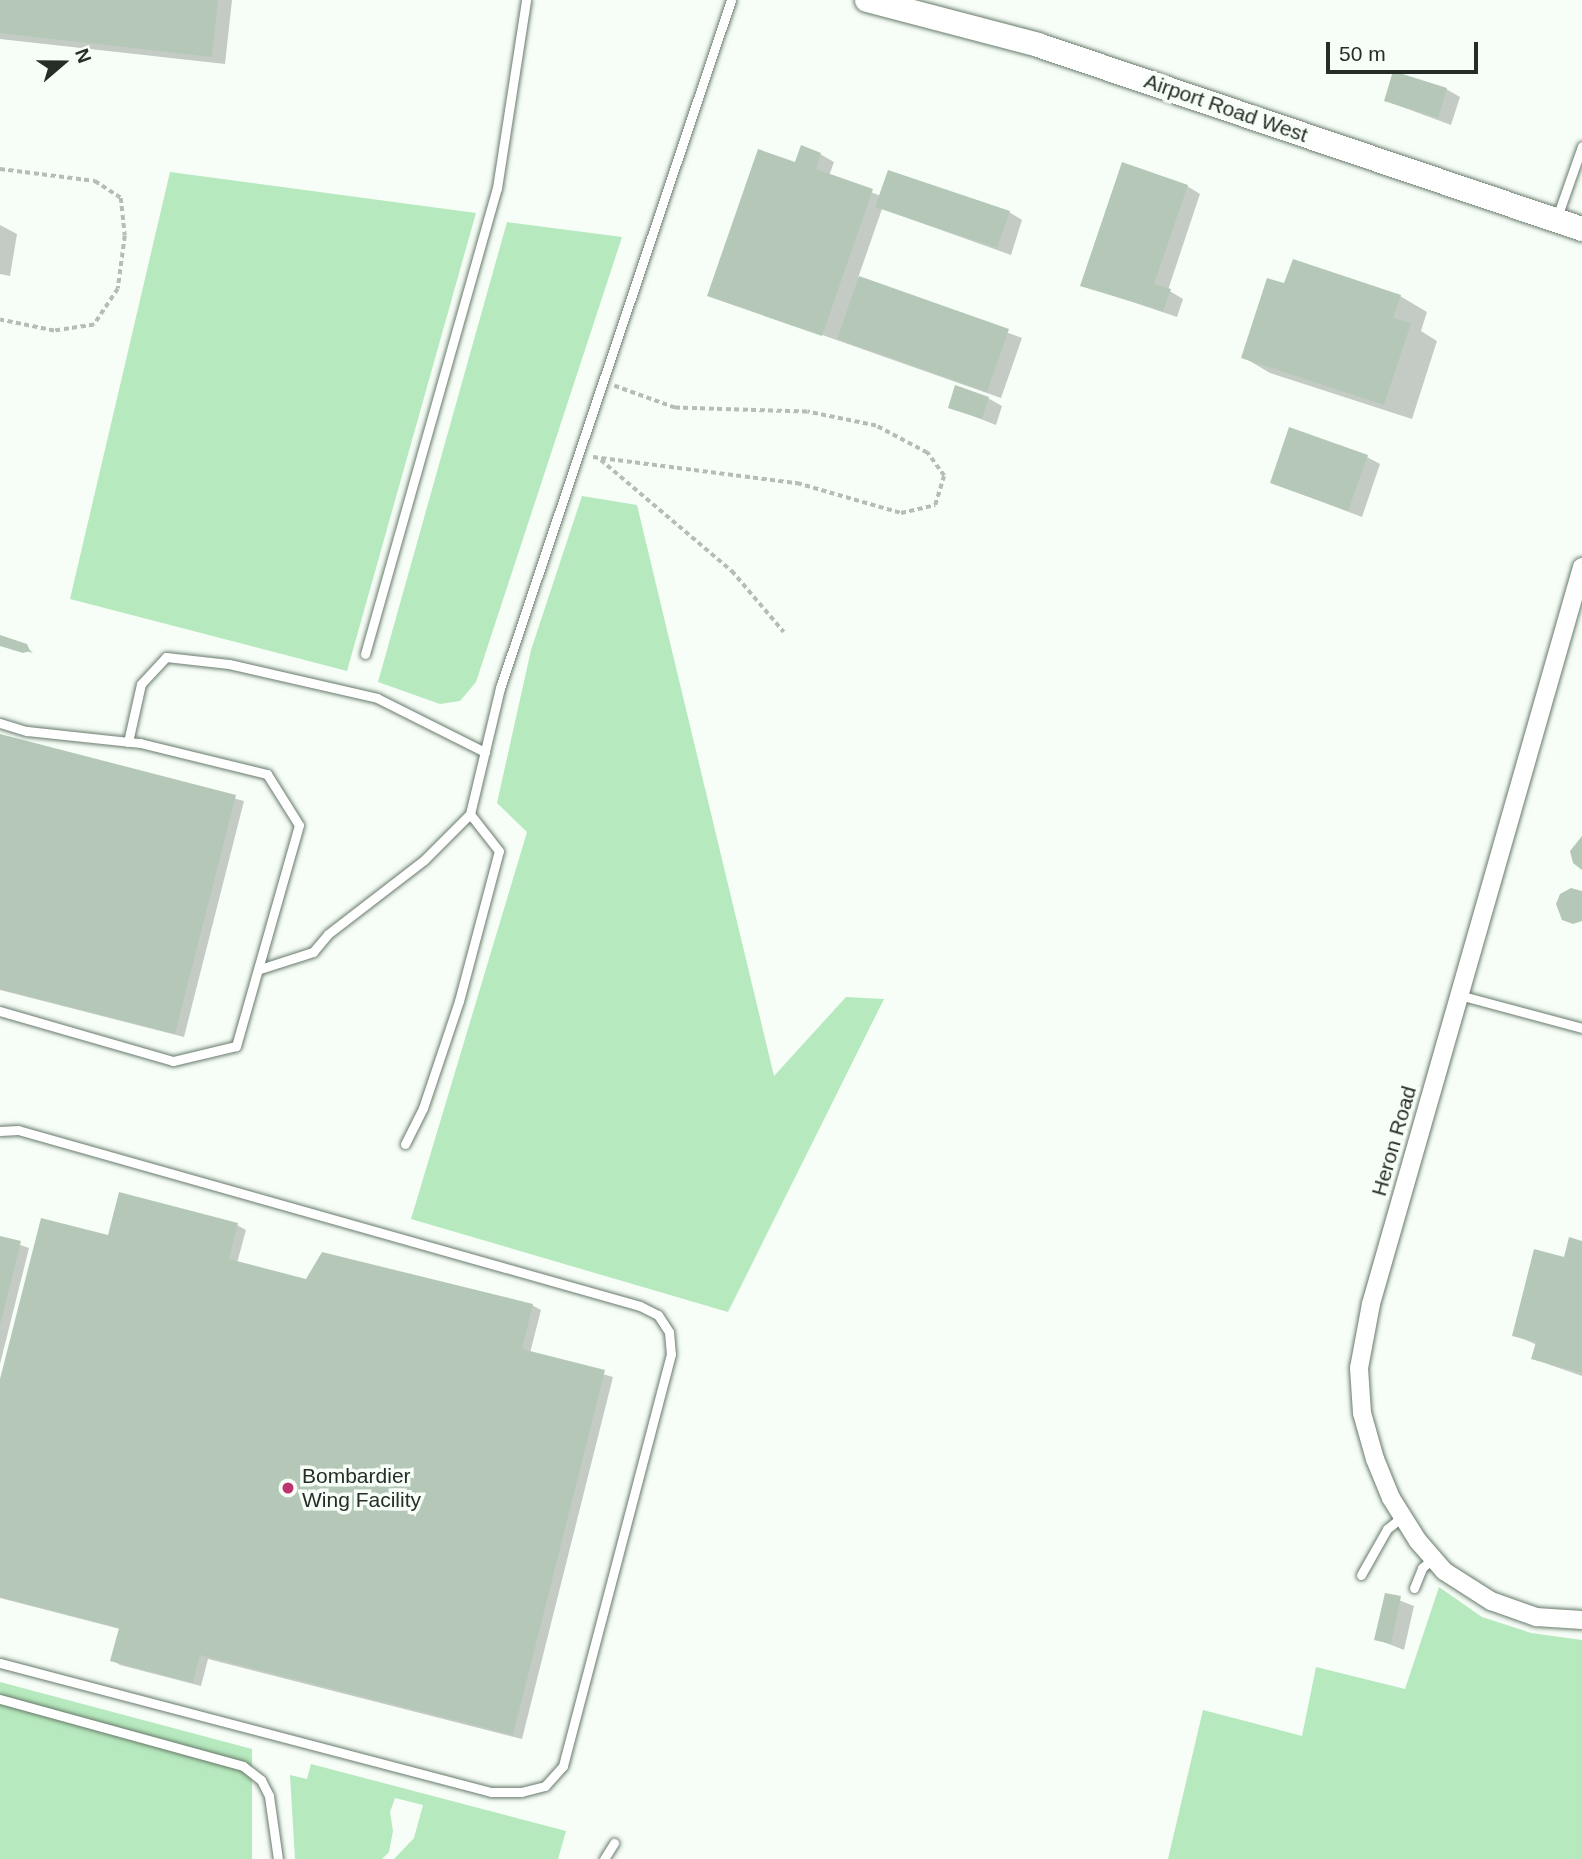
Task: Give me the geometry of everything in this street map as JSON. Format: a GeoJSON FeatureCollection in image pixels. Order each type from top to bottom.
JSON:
{"type":"FeatureCollection","features":[{"type":"Feature","properties":{"kind":"street","name":"Airport Road West"},"geometry":{"type":"LineString","coordinates":[[867,0],[923,18],[1038,45],[1582,229]]}},
{"type":"Feature","properties":{"kind":"street","name":"Heron Road"},"geometry":{"type":"LineString","coordinates":[[1582,567],[1371,1304],[1359,1368],[1362,1413],[1375,1459],[1403,1516],[1433,1558],[1491,1601],[1536,1617],[1582,1620]]}},
{"type":"Feature","properties":{"kind":"lane"},"geometry":{"type":"LineString","coordinates":[[365,654],[497,188],[526,0]]}},
{"type":"Feature","properties":{"kind":"lane"},"geometry":{"type":"LineString","coordinates":[[260,969],[313,952],[328,934],[424,860],[470,814],[500,688],[731,0]]}},
{"type":"Feature","properties":{"kind":"lane"},"geometry":{"type":"LineString","coordinates":[[1556,220],[1582,146]]}},
{"type":"Feature","properties":{"kind":"lane"},"geometry":{"type":"LineString","coordinates":[[128,742],[141,684],[166,657],[229,664],[377,698],[485,752]]}},
{"type":"Feature","properties":{"kind":"lane"},"geometry":{"type":"LineString","coordinates":[[0,723],[128,742],[267,774],[299,825],[236,1046],[173,1061],[0,1011]]}},
{"type":"Feature","properties":{"kind":"lane"},"geometry":{"type":"LineString","coordinates":[[405,1144],[423,1108],[459,1001],[499,851],[470,814]]}},
{"type":"Feature","properties":{"kind":"lane"},"geometry":{"type":"LineString","coordinates":[[1459,995],[1582,1028]]}},
{"type":"Feature","properties":{"kind":"lane"},"geometry":{"type":"LineString","coordinates":[[0,1131],[18,1130],[640,1306],[658,1315],[668,1332],[671,1354],[563,1766],[545,1786],[521,1792],[491,1792],[0,1663]]}},
{"type":"Feature","properties":{"kind":"lane"},"geometry":{"type":"LineString","coordinates":[[1361,1575],[1387,1529],[1403,1516]]}},
{"type":"Feature","properties":{"kind":"lane"},"geometry":{"type":"LineString","coordinates":[[1414,1588],[1422,1568],[1433,1558]]}},
{"type":"Feature","properties":{"kind":"lane"},"geometry":{"type":"LineString","coordinates":[[0,1699],[243,1766],[261,1780],[269,1796],[278,1859]]}},
{"type":"Feature","properties":{"kind":"lane"},"geometry":{"type":"LineString","coordinates":[[604,1859],[614,1843]]}},
{"type":"Feature","properties":{"kind":"path"},"geometry":{"type":"LineString","coordinates":[[0,169],[95,181],[121,198],[125,236],[118,289],[94,325],[54,331],[0,320]]}},
{"type":"Feature","properties":{"kind":"path"},"geometry":{"type":"LineString","coordinates":[[579,452],[599,459],[711,468],[797,483],[901,513],[935,505],[944,476],[927,453],[876,426],[807,412],[675,408],[602,382]]}},
{"type":"Feature","properties":{"kind":"path"},"geometry":{"type":"LineString","coordinates":[[599,459],[732,571],[784,632]]}},
{"type":"Feature","properties":{"kind":"green space"},"geometry":{"type":"Polygon","coordinates":[[[170,172],[476,213],[347,671],[70,599],[170,172]]]}},
{"type":"Feature","properties":{"kind":"green space"},"geometry":{"type":"Polygon","coordinates":[[[507,222],[622,237],[476,682],[460,701],[440,704],[378,682],[507,222]]]}},
{"type":"Feature","properties":{"kind":"green space"},"geometry":{"type":"Polygon","coordinates":[[[582,496],[637,505],[774,1076],[846,997],[884,999],[728,1312],[411,1219],[527,832],[497,803],[531,650],[582,496]]]}},
{"type":"Feature","properties":{"kind":"green space"},"geometry":{"type":"Polygon","coordinates":[[[1439,1587],[1482,1617],[1531,1633],[1582,1640],[1582,1859],[1168,1859],[1203,1710],[1302,1736],[1316,1667],[1405,1689],[1439,1587]]]}},
{"type":"Feature","properties":{"kind":"green space"},"geometry":{"type":"Polygon","coordinates":[[[0,1682],[252,1749],[252,1859],[0,1859],[0,1682]]]}},
{"type":"Feature","properties":{"kind":"green space"},"geometry":{"type":"Polygon","coordinates":[[[311,1764],[566,1831],[558,1859],[394,1859],[414,1838],[423,1805],[395,1798],[390,1812],[393,1831],[389,1852],[382,1859],[295,1859],[290,1775],[307,1779],[311,1764]]]}},
{"type":"Feature","properties":{"kind":"building"},"geometry":{"type":"Polygon","coordinates":[[[0,0],[218,0],[212,57],[0,33],[0,0]]]}},
{"type":"Feature","properties":{"kind":"building"},"geometry":{"type":"Polygon","coordinates":[[[1393,71],[1447,88],[1438,118],[1384,101],[1393,71]]]}},
{"type":"Feature","properties":{"kind":"building"},"geometry":{"type":"Polygon","coordinates":[[[801,145],[821,153],[816,169],[873,189],[822,336],[707,296],[758,149],[795,162],[801,145]]]}},
{"type":"Feature","properties":{"kind":"building"},"geometry":{"type":"Polygon","coordinates":[[[1122,162],[1188,185],[1154,284],[1171,289],[1163,311],[1080,286],[1122,162]]]}},
{"type":"Feature","properties":{"kind":"building"},"geometry":{"type":"Polygon","coordinates":[[[888,170],[1010,211],[997,248],[875,207],[888,170]]]}},
{"type":"Feature","properties":{"kind":"building"},"geometry":{"type":"Polygon","coordinates":[[[1293,259],[1401,295],[1393,318],[1411,323],[1384,405],[1241,358],[1267,278],[1284,283],[1293,259]]]}},
{"type":"Feature","properties":{"kind":"building"},"geometry":{"type":"Polygon","coordinates":[[[859,276],[1009,329],[987,392],[837,339],[859,276]]]}},
{"type":"Feature","properties":{"kind":"building"},"geometry":{"type":"Polygon","coordinates":[[[955,385],[989,397],[982,419],[948,408],[955,385]]]}},
{"type":"Feature","properties":{"kind":"building"},"geometry":{"type":"Polygon","coordinates":[[[1289,427],[1368,455],[1348,511],[1270,483],[1289,427]]]}},
{"type":"Feature","properties":{"kind":"building"},"geometry":{"type":"Polygon","coordinates":[[[0,635],[27,644],[30,651],[23,653],[0,646],[0,635]]]}},
{"type":"Feature","properties":{"kind":"building"},"geometry":{"type":"Polygon","coordinates":[[[0,734],[236,795],[175,1034],[0,989],[0,734]]]}},
{"type":"Feature","properties":{"kind":"building"},"geometry":{"type":"Polygon","coordinates":[[[1582,836],[1582,870],[1573,863],[1570,851],[1582,836]]]}},
{"type":"Feature","properties":{"kind":"building"},"geometry":{"type":"Polygon","coordinates":[[[1571,888],[1582,891],[1582,921],[1573,924],[1562,920],[1556,904],[1560,894],[1571,888]]]}},
{"type":"Feature","properties":{"kind":"building","name":"Bombardier Wing Facility"},"geometry":{"type":"Polygon","coordinates":[[[119,1192],[238,1223],[229,1259],[306,1279],[322,1252],[533,1304],[522,1349],[605,1370],[513,1735],[200,1655],[193,1683],[110,1661],[119,1628],[0,1597],[0,1379],[41,1218],[108,1235],[119,1192]]]}},
{"type":"Feature","properties":{"kind":"building"},"geometry":{"type":"Polygon","coordinates":[[[0,1236],[21,1241],[1,1322],[0,1322],[0,1236]]]}},
{"type":"Feature","properties":{"kind":"building"},"geometry":{"type":"Polygon","coordinates":[[[1569,1237],[1582,1241],[1582,1373],[1531,1359],[1536,1342],[1512,1336],[1534,1249],[1564,1257],[1569,1237]]]}},
{"type":"Feature","properties":{"kind":"building"},"geometry":{"type":"Polygon","coordinates":[[[1385,1593],[1401,1596],[1391,1644],[1374,1640],[1385,1593]]]}},
{"type":"Feature","properties":{"kind":"place","name":"Bombardier Wing Facility"},"geometry":{"type":"Point","coordinates":[288,1488]}}]}
